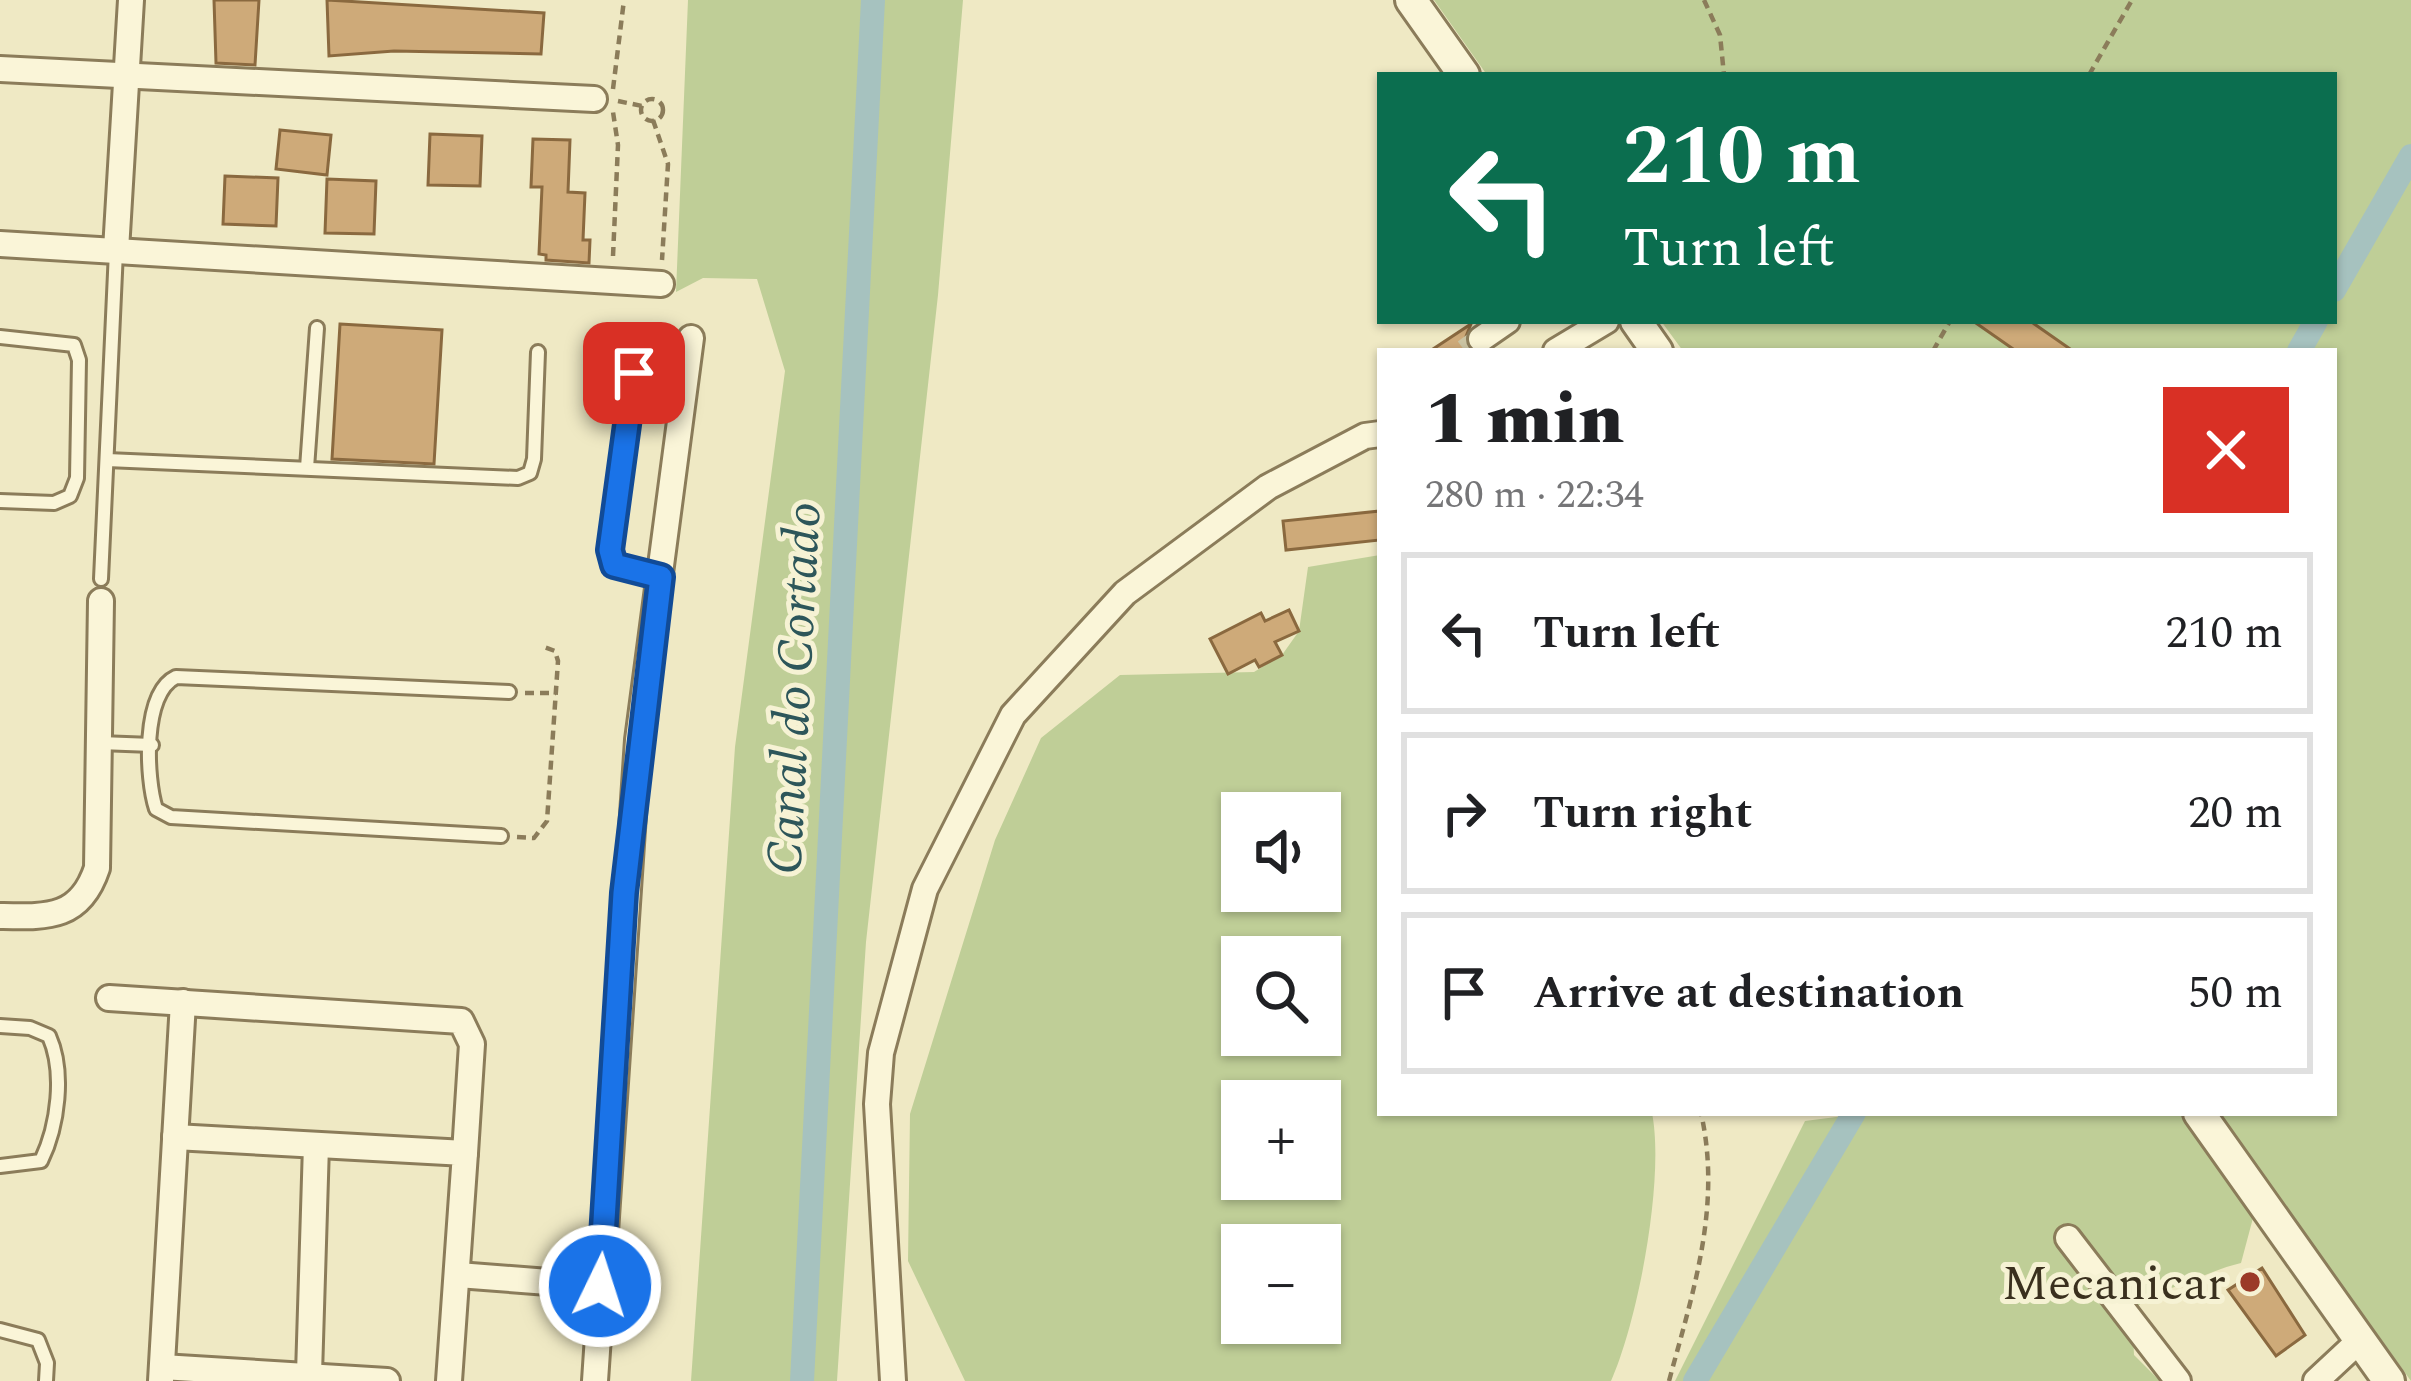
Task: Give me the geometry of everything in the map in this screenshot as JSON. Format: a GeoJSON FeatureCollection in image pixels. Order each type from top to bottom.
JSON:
{"type":"FeatureCollection","features":[{"type":"Feature","properties":{"kind":"street"},"geometry":{"type":"LineString","coordinates":[[116,250],[130,0]]}},
{"type":"Feature","properties":{"kind":"street"},"geometry":{"type":"LineString","coordinates":[[1411,0],[1462,72]]}},
{"type":"Feature","properties":{"kind":"street"},"geometry":{"type":"LineString","coordinates":[[0,69],[594,99]]}},
{"type":"Feature","properties":{"kind":"street"},"geometry":{"type":"LineString","coordinates":[[0,244],[660,275]]}},
{"type":"Feature","properties":{"kind":"street"},"geometry":{"type":"LineString","coordinates":[[1481,339],[1503,324]]}},
{"type":"Feature","properties":{"kind":"street"},"geometry":{"type":"LineString","coordinates":[[1561,348],[1601,324]]}},
{"type":"Feature","properties":{"kind":"street"},"geometry":{"type":"LineString","coordinates":[[595,1381],[624,893],[691,338]]}},
{"type":"Feature","properties":{"kind":"street"},"geometry":{"type":"LineString","coordinates":[[893,1381],[880,1201],[878,1087],[895,989],[926,889],[1013,716],[1124,592],[1268,487],[1375,429]]}},
{"type":"Feature","properties":{"kind":"street"},"geometry":{"type":"LineString","coordinates":[[0,916],[50,917],[73,909],[89,892],[97,868],[101,590]]}},
{"type":"Feature","properties":{"kind":"street"},"geometry":{"type":"LineString","coordinates":[[109,998],[461,1021],[472,1044],[449,1381]]}},
{"type":"Feature","properties":{"kind":"street"},"geometry":{"type":"LineString","coordinates":[[183,1002],[162,1374],[309,1374],[387,1381]]}},
{"type":"Feature","properties":{"kind":"street"},"geometry":{"type":"LineString","coordinates":[[2201,1116],[2389,1381]]}},
{"type":"Feature","properties":{"kind":"street"},"geometry":{"type":"LineString","coordinates":[[175,1137],[465,1153]]}},
{"type":"Feature","properties":{"kind":"street"},"geometry":{"type":"LineString","coordinates":[[309,1374],[316,1144]]}},
{"type":"Feature","properties":{"kind":"street"},"geometry":{"type":"LineString","coordinates":[[2068,1238],[2178,1381]]}},
{"type":"Feature","properties":{"kind":"street"},"geometry":{"type":"LineString","coordinates":[[458,1275],[600,1286]]}},
{"type":"Feature","properties":{"kind":"street"},"geometry":{"type":"LineString","coordinates":[[2316,1381],[2360,1340]]}},
{"type":"Feature","properties":{"kind":"lane"},"geometry":{"type":"LineString","coordinates":[[101,590],[116,250]]}},
{"type":"Feature","properties":{"kind":"lane"},"geometry":{"type":"LineString","coordinates":[[307,468],[317,328]]}},
{"type":"Feature","properties":{"kind":"lane"},"geometry":{"type":"LineString","coordinates":[[0,337],[59,340],[74,345],[80,360],[77,478],[70,496],[54,503],[0,501]]}},
{"type":"Feature","properties":{"kind":"lane"},"geometry":{"type":"LineString","coordinates":[[106,460],[518,478],[530,472],[534,460],[538,352]]}},
{"type":"Feature","properties":{"kind":"lane"},"geometry":{"type":"LineString","coordinates":[[634,373],[610,550],[614,565],[661,577]]}},
{"type":"Feature","properties":{"kind":"lane"},"geometry":{"type":"LineString","coordinates":[[501,836],[171,817],[156,809],[151,793],[152,745],[156,698],[163,683],[176,677],[509,692]]}},
{"type":"Feature","properties":{"kind":"lane"},"geometry":{"type":"LineString","coordinates":[[97,743],[152,745]]}},
{"type":"Feature","properties":{"kind":"lane"},"geometry":{"type":"LineString","coordinates":[[0,1027],[30,1028],[49,1036],[58,1056],[53,1137],[41,1161],[0,1166]]}},
{"type":"Feature","properties":{"kind":"lane"},"geometry":{"type":"LineString","coordinates":[[0,1330],[38,1340],[47,1363],[46,1381]]}},
{"type":"Feature","properties":{"kind":"path"},"geometry":{"type":"LineString","coordinates":[[615,266],[618,145],[610,99],[621,53],[623,0]]}},
{"type":"Feature","properties":{"kind":"path"},"geometry":{"type":"LineString","coordinates":[[1704,0],[1720,35],[1724,72]]}},
{"type":"Feature","properties":{"kind":"path"},"geometry":{"type":"LineString","coordinates":[[2091,72],[2132,0]]}},
{"type":"Feature","properties":{"kind":"path"},"geometry":{"type":"LineString","coordinates":[[652,120],[668,164],[660,275]]}},
{"type":"Feature","properties":{"kind":"path"},"geometry":{"type":"LineString","coordinates":[[501,836],[533,838],[543,832],[558,661],[554,651],[544,647]]}},
{"type":"Feature","properties":{"kind":"path"},"geometry":{"type":"LineString","coordinates":[[509,692],[556,693]]}},
{"type":"Feature","properties":{"kind":"path"},"geometry":{"type":"LineString","coordinates":[[1669,1381],[1704,1250],[1709,1196],[1700,1116]]}},
{"type":"Feature","properties":{"kind":"green space"},"geometry":{"type":"Polygon","coordinates":[[[688,0],[963,0],[938,295],[866,942],[837,1381],[691,1381],[735,747],[785,371],[757,279],[703,278],[676,292],[688,0]]]}},
{"type":"Feature","properties":{"kind":"green space"},"geometry":{"type":"Polygon","coordinates":[[[1434,0],[2411,0],[2411,1381],[2220,1116],[2337,1116],[2337,348],[1681,348],[1663,324],[2337,324],[2337,72],[1485,72],[1434,0]]]}},
{"type":"Feature","properties":{"kind":"green space"},"geometry":{"type":"Polygon","coordinates":[[[1377,556],[1377,1116],[1652,1116],[1652,1211],[1631,1323],[1611,1381],[965,1381],[908,1261],[910,1114],[995,840],[1041,738],[1120,675],[1254,672],[1282,655],[1299,631],[1308,567],[1377,556]]]}},
{"type":"Feature","properties":{"kind":"green space"},"geometry":{"type":"Polygon","coordinates":[[[1844,1116],[2182,1116],[2253,1218],[2241,1263],[2150,1293],[2132,1313],[2134,1355],[2160,1381],[1675,1381],[1805,1121],[1844,1116]]]}},
{"type":"Feature","properties":{"kind":"building"},"geometry":{"type":"Polygon","coordinates":[[[214,0],[259,0],[255,65],[216,63],[214,0]]]}},
{"type":"Feature","properties":{"kind":"building"},"geometry":{"type":"Polygon","coordinates":[[[327,0],[544,13],[541,54],[394,51],[329,56],[327,0]]]}},
{"type":"Feature","properties":{"kind":"building"},"geometry":{"type":"Polygon","coordinates":[[[280,130],[331,135],[327,175],[276,169],[280,130]]]}},
{"type":"Feature","properties":{"kind":"building"},"geometry":{"type":"Polygon","coordinates":[[[430,134],[482,136],[480,186],[428,185],[430,134]]]}},
{"type":"Feature","properties":{"kind":"building"},"geometry":{"type":"Polygon","coordinates":[[[533,139],[570,140],[568,192],[585,193],[583,240],[590,240],[589,263],[546,260],[546,255],[539,254],[542,187],[531,187],[533,139]]]}},
{"type":"Feature","properties":{"kind":"building"},"geometry":{"type":"Polygon","coordinates":[[[225,176],[278,178],[276,226],[223,224],[225,176]]]}},
{"type":"Feature","properties":{"kind":"building"},"geometry":{"type":"Polygon","coordinates":[[[327,179],[376,181],[374,234],[325,233],[327,179]]]}},
{"type":"Feature","properties":{"kind":"building"},"geometry":{"type":"Polygon","coordinates":[[[340,324],[442,330],[434,464],[332,459],[340,324]]]}},
{"type":"Feature","properties":{"kind":"building"},"geometry":{"type":"Polygon","coordinates":[[[1471,324],[1465,339],[1469,348],[1435,348],[1471,324]]]}},
{"type":"Feature","properties":{"kind":"building"},"geometry":{"type":"Polygon","coordinates":[[[1977,324],[2034,324],[2069,348],[2012,348],[1977,324]]]}},
{"type":"Feature","properties":{"kind":"building"},"geometry":{"type":"Polygon","coordinates":[[[1377,511],[1377,540],[1286,550],[1283,521],[1377,511]]]}},
{"type":"Feature","properties":{"kind":"building"},"geometry":{"type":"Polygon","coordinates":[[[1289,610],[1299,631],[1275,642],[1282,655],[1259,667],[1255,660],[1228,674],[1210,639],[1261,613],[1265,621],[1289,610]]]}},
{"type":"Feature","properties":{"kind":"building"},"geometry":{"type":"Polygon","coordinates":[[[2262,1268],[2305,1335],[2276,1356],[2228,1290],[2262,1268]]]}},
{"type":"Feature","properties":{"kind":"waterway","name":"Canal do Cortado"},"geometry":{"type":"LineString","coordinates":[[802,1381],[873,0]]}},
{"type":"Feature","properties":{"kind":"waterway"},"geometry":{"type":"LineString","coordinates":[[2337,285],[2411,156]]}},
{"type":"Feature","properties":{"kind":"waterway"},"geometry":{"type":"LineString","coordinates":[[2301,348],[2314,324]]}},
{"type":"Feature","properties":{"kind":"waterway"},"geometry":{"type":"LineString","coordinates":[[1695,1381],[1852,1116]]}},
{"type":"Feature","properties":{"kind":"tunnel"},"geometry":{"type":"LineString","coordinates":[[1469,348],[1481,339]]}},
{"type":"Feature","properties":{"kind":"place","name":"Mecanicar"},"geometry":{"type":"Point","coordinates":[2250,1282]}},
{"type":"Feature","properties":{"kind":"route"},"geometry":{"type":"LineString","coordinates":[[600,1286],[624,893],[638,740],[661,577],[614,565],[610,550],[634,373]]}}]}
